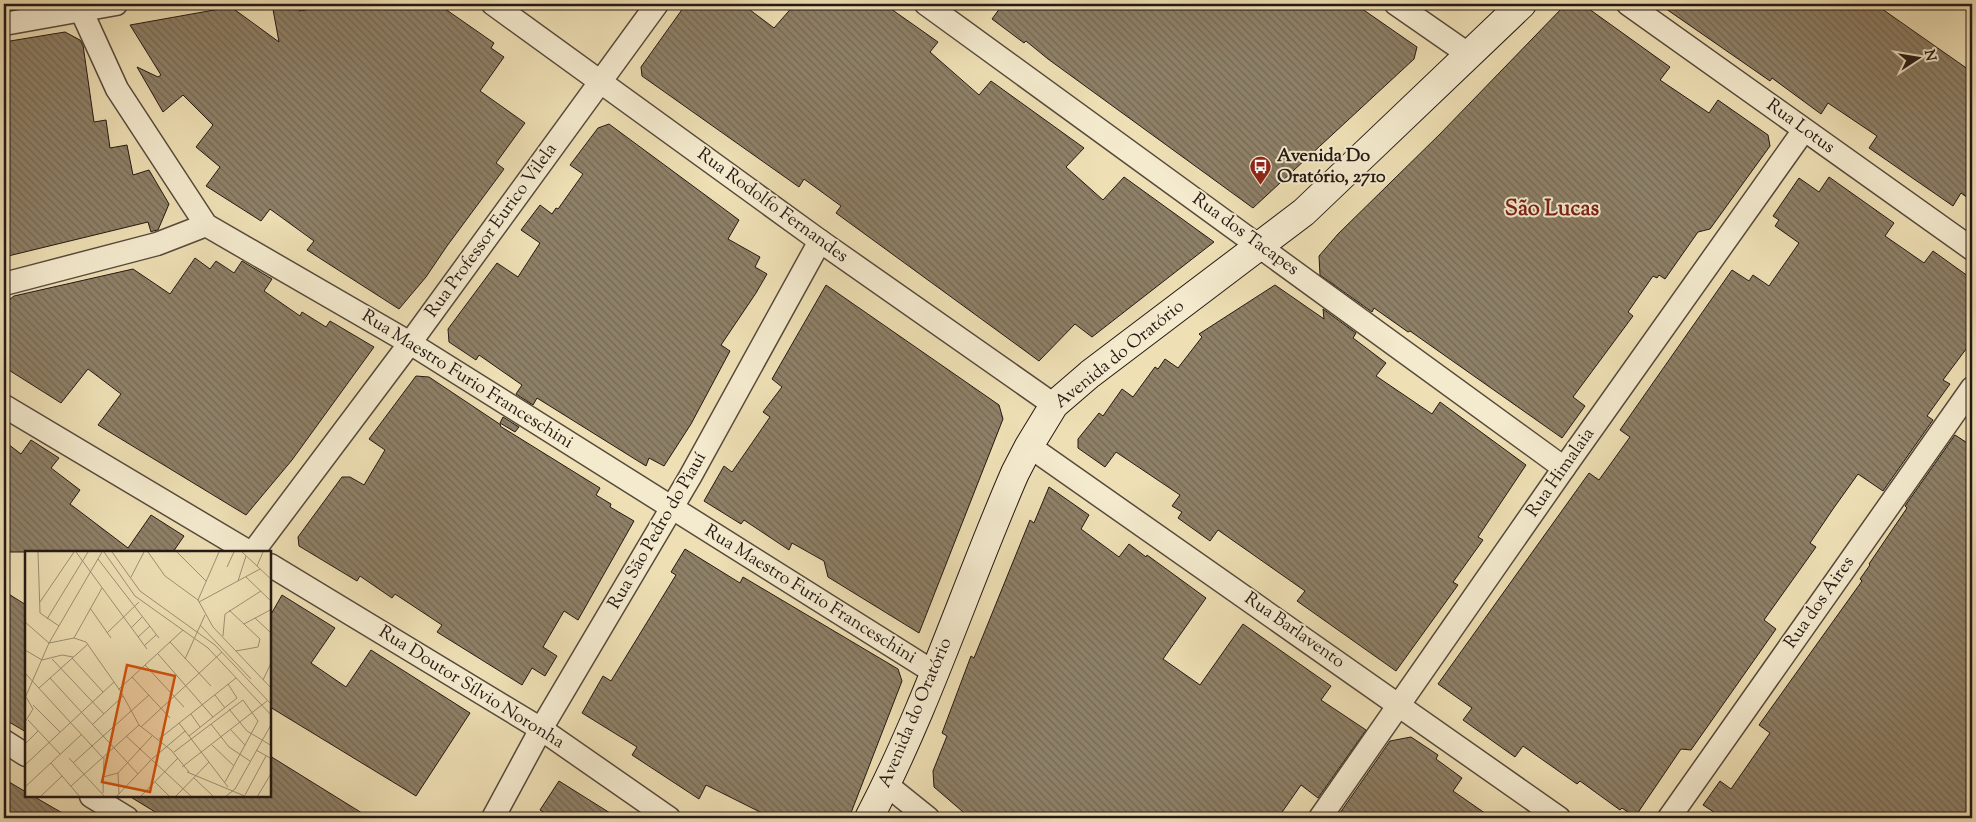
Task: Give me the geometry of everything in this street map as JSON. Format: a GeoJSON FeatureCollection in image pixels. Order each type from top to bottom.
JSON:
{"type":"FeatureCollection","features":[{"type":"Feature","properties":{"kind":"main road","name":"Avenida do Oratório"},"geometry":{"type":"LineString","coordinates":[[869,818],[887,784],[935,672],[996,516],[1029,446],[1054,405],[1090,374],[1304,212],[1522,4]]}},
{"type":"Feature","properties":{"kind":"street"},"geometry":{"type":"LineString","coordinates":[[4,24],[116,4]]}},
{"type":"Feature","properties":{"kind":"street","name":"Rua Rodolfo Fernandes"},"geometry":{"type":"LineString","coordinates":[[493,4],[602,81],[820,241],[1054,405]]}},
{"type":"Feature","properties":{"kind":"street","name":"Rua Professor Eurico Vilela"},"geometry":{"type":"LineString","coordinates":[[252,551],[410,343],[657,4]]}},
{"type":"Feature","properties":{"kind":"street","name":"Rua dos Tacapes"},"geometry":{"type":"LineString","coordinates":[[926,4],[1564,468]]}},
{"type":"Feature","properties":{"kind":"street"},"geometry":{"type":"LineString","coordinates":[[1396,4],[1468,54]]}},
{"type":"Feature","properties":{"kind":"street","name":"Rua Lotus"},"geometry":{"type":"LineString","coordinates":[[1628,4],[1972,249]]}},
{"type":"Feature","properties":{"kind":"street","name":"Rua Maestro Furio Franceschini"},"geometry":{"type":"LineString","coordinates":[[81,10],[117,89],[206,225],[410,343],[672,509],[935,672]]}},
{"type":"Feature","properties":{"kind":"street","name":"Rua Himalaia"},"geometry":{"type":"LineString","coordinates":[[1320,818],[1564,468],[1804,130]]}},
{"type":"Feature","properties":{"kind":"street"},"geometry":{"type":"LineString","coordinates":[[4,284],[157,244],[206,225]]}},
{"type":"Feature","properties":{"kind":"street","name":"Rua São Pedro do Piauí"},"geometry":{"type":"LineString","coordinates":[[493,818],[541,729],[672,509],[820,241]]}},
{"type":"Feature","properties":{"kind":"street","name":"Rua dos Aires"},"geometry":{"type":"LineString","coordinates":[[1669,818],[1972,388]]}},
{"type":"Feature","properties":{"kind":"street"},"geometry":{"type":"LineString","coordinates":[[4,406],[249,551]]}},
{"type":"Feature","properties":{"kind":"street","name":"Rua Barlavento"},"geometry":{"type":"LineString","coordinates":[[1029,446],[1559,818]]}},
{"type":"Feature","properties":{"kind":"street","name":"Rua Doutor Sílvio Noronha"},"geometry":{"type":"LineString","coordinates":[[271,566],[541,729],[669,818]]}},
{"type":"Feature","properties":{"kind":"street"},"geometry":{"type":"LineString","coordinates":[[4,740],[25,754]]}},
{"type":"Feature","properties":{"kind":"street"},"geometry":{"type":"LineString","coordinates":[[887,784],[928,818]]}},
{"type":"Feature","properties":{"kind":"street"},"geometry":{"type":"LineString","coordinates":[[93,797],[127,818]]}},
{"type":"Feature","properties":{"kind":"building"},"geometry":{"type":"Polygon","coordinates":[[[272,4],[298,4],[299,11],[338,4],[438,4],[494,43],[491,48],[504,57],[480,91],[525,123],[496,163],[504,169],[426,277],[399,309],[307,250],[314,241],[270,209],[261,221],[206,186],[220,167],[196,147],[213,125],[183,95],[163,112],[137,67],[158,77],[161,75],[130,25],[231,7],[279,42],[272,4]]]}},
{"type":"Feature","properties":{"kind":"building"},"geometry":{"type":"Polygon","coordinates":[[[686,4],[742,4],[774,28],[795,4],[884,4],[938,42],[930,52],[979,95],[991,81],[1084,148],[1066,167],[1103,200],[1124,177],[1214,242],[1092,337],[1075,324],[1039,361],[836,213],[841,206],[804,179],[799,187],[642,76],[641,67],[686,4]]]}},
{"type":"Feature","properties":{"kind":"building"},"geometry":{"type":"Polygon","coordinates":[[[1003,4],[1355,4],[1417,47],[1414,59],[1253,208],[1026,41],[1024,43],[992,19],[1003,4]]]}},
{"type":"Feature","properties":{"kind":"building"},"geometry":{"type":"Polygon","coordinates":[[[1582,4],[1670,67],[1660,80],[1709,113],[1718,100],[1768,135],[1770,146],[1710,229],[1698,232],[1665,279],[1659,275],[1657,278],[1653,276],[1628,312],[1633,316],[1573,397],[1585,406],[1562,438],[1410,331],[1408,332],[1374,308],[1372,312],[1320,275],[1319,256],[1338,234],[1440,134],[1565,5],[1582,4]]]}},
{"type":"Feature","properties":{"kind":"building"},"geometry":{"type":"Polygon","coordinates":[[[1659,4],[1875,4],[1972,72],[1972,201],[1961,193],[1953,206],[1869,148],[1877,136],[1828,103],[1821,114],[1772,78],[1770,81],[1659,4]]]}},
{"type":"Feature","properties":{"kind":"building"},"geometry":{"type":"Polygon","coordinates":[[[65,32],[80,40],[83,45],[94,122],[106,120],[110,148],[127,145],[133,175],[149,170],[169,204],[158,230],[151,232],[148,222],[4,257],[4,42],[65,32]]]}},
{"type":"Feature","properties":{"kind":"building"},"geometry":{"type":"Polygon","coordinates":[[[609,124],[739,220],[728,239],[760,257],[755,267],[767,274],[721,345],[730,351],[691,424],[664,466],[649,458],[646,466],[537,398],[533,405],[516,394],[522,385],[479,355],[476,360],[449,342],[448,329],[497,263],[518,277],[540,243],[521,230],[540,205],[552,214],[556,208],[558,209],[583,174],[570,165],[598,128],[609,124]]]}},
{"type":"Feature","properties":{"kind":"building"},"geometry":{"type":"Polygon","coordinates":[[[1829,177],[1894,223],[1885,236],[1924,263],[1933,251],[1972,279],[1972,341],[1943,380],[1950,384],[1927,416],[1933,420],[1883,491],[1858,474],[1833,509],[1810,543],[1816,547],[1764,620],[1776,629],[1691,750],[1681,749],[1635,817],[1622,808],[1620,810],[1580,781],[1577,784],[1523,746],[1515,757],[1463,720],[1472,708],[1438,684],[1589,473],[1599,480],[1630,437],[1620,430],[1732,270],[1749,281],[1753,275],[1769,286],[1799,243],[1775,226],[1779,220],[1773,216],[1799,178],[1819,192],[1829,177]]]}},
{"type":"Feature","properties":{"kind":"building"},"geometry":{"type":"Polygon","coordinates":[[[195,258],[210,269],[216,261],[234,273],[242,261],[272,279],[264,291],[300,316],[302,312],[326,327],[330,321],[374,347],[292,460],[246,515],[98,425],[121,394],[88,369],[61,403],[4,367],[4,304],[14,296],[133,269],[170,294],[195,258]]]}},
{"type":"Feature","properties":{"kind":"building"},"geometry":{"type":"Polygon","coordinates":[[[826,285],[999,405],[1003,419],[919,633],[828,577],[824,561],[792,543],[789,550],[744,520],[741,524],[704,501],[724,466],[732,472],[770,417],[763,412],[782,387],[772,379],[826,285]]]}},
{"type":"Feature","properties":{"kind":"building"},"geometry":{"type":"Polygon","coordinates":[[[1275,285],[1324,319],[1323,309],[1356,333],[1353,338],[1386,363],[1376,376],[1432,414],[1440,402],[1526,465],[1478,537],[1483,540],[1453,582],[1458,585],[1396,671],[1297,601],[1305,591],[1218,530],[1210,541],[1178,518],[1182,512],[1172,506],[1180,495],[1116,452],[1105,467],[1078,448],[1078,439],[1099,413],[1103,416],[1122,389],[1133,397],[1155,367],[1158,369],[1165,359],[1178,368],[1202,337],[1199,334],[1275,285]]]}},
{"type":"Feature","properties":{"kind":"building"},"geometry":{"type":"Polygon","coordinates":[[[416,376],[429,377],[500,426],[600,488],[596,495],[611,504],[610,507],[634,521],[578,620],[564,611],[543,647],[557,656],[545,676],[532,668],[522,685],[437,632],[442,625],[395,594],[392,598],[360,576],[357,581],[299,546],[298,537],[342,477],[350,477],[364,485],[385,450],[369,439],[416,376]]]}},
{"type":"Feature","properties":{"kind":"building"},"geometry":{"type":"Polygon","coordinates":[[[503,417],[519,427],[515,432],[500,423],[503,417]]]}},
{"type":"Feature","properties":{"kind":"building"},"geometry":{"type":"Polygon","coordinates":[[[1955,435],[1972,446],[1972,818],[1723,818],[1703,805],[1720,781],[1731,789],[1770,733],[1759,725],[1862,581],[1860,579],[1869,564],[1907,508],[1905,506],[1955,435]]]}},
{"type":"Feature","properties":{"kind":"building"},"geometry":{"type":"Polygon","coordinates":[[[31,440],[59,458],[51,468],[80,490],[70,504],[128,548],[151,515],[184,536],[174,551],[4,552],[4,441],[21,454],[31,440]]]}},
{"type":"Feature","properties":{"kind":"building"},"geometry":{"type":"Polygon","coordinates":[[[1049,487],[1089,515],[1081,529],[1119,557],[1129,544],[1206,598],[1163,659],[1200,685],[1243,624],[1331,686],[1321,700],[1366,730],[1318,798],[1301,785],[1278,818],[970,818],[934,787],[933,771],[947,736],[942,733],[971,656],[974,658],[1030,520],[1034,523],[1049,487]]]}},
{"type":"Feature","properties":{"kind":"building"},"geometry":{"type":"Polygon","coordinates":[[[685,549],[740,583],[743,577],[898,669],[902,681],[849,818],[772,818],[706,785],[699,799],[632,755],[637,747],[582,713],[603,676],[611,681],[676,575],[671,572],[685,549]]]}},
{"type":"Feature","properties":{"kind":"building"},"geometry":{"type":"Polygon","coordinates":[[[4,591],[25,604],[25,731],[4,719],[4,591]]]}},
{"type":"Feature","properties":{"kind":"building"},"geometry":{"type":"Polygon","coordinates":[[[282,595],[335,628],[311,663],[346,687],[371,650],[470,713],[416,796],[271,708],[271,614],[282,595]]]}},
{"type":"Feature","properties":{"kind":"building"},"geometry":{"type":"Polygon","coordinates":[[[1411,737],[1438,755],[1436,759],[1462,778],[1453,791],[1492,818],[1347,818],[1340,813],[1390,741],[1411,737]]]}},
{"type":"Feature","properties":{"kind":"building"},"geometry":{"type":"Polygon","coordinates":[[[271,757],[370,818],[165,818],[131,797],[271,797],[271,757]]]}},
{"type":"Feature","properties":{"kind":"building"},"geometry":{"type":"Polygon","coordinates":[[[4,779],[25,791],[25,797],[35,797],[71,818],[4,818],[4,779]]]}},
{"type":"Feature","properties":{"kind":"building"},"geometry":{"type":"Polygon","coordinates":[[[559,781],[618,818],[554,818],[540,810],[559,781]]]}},
{"type":"Feature","properties":{"kind":"place","name":"Avenida Do Oratório, 2710"},"geometry":{"type":"Point","coordinates":[1261,186]}},
{"type":"Feature","properties":{"kind":"district","name":"São Lucas"},"geometry":{"type":"Point","coordinates":[1552,210]}}]}
